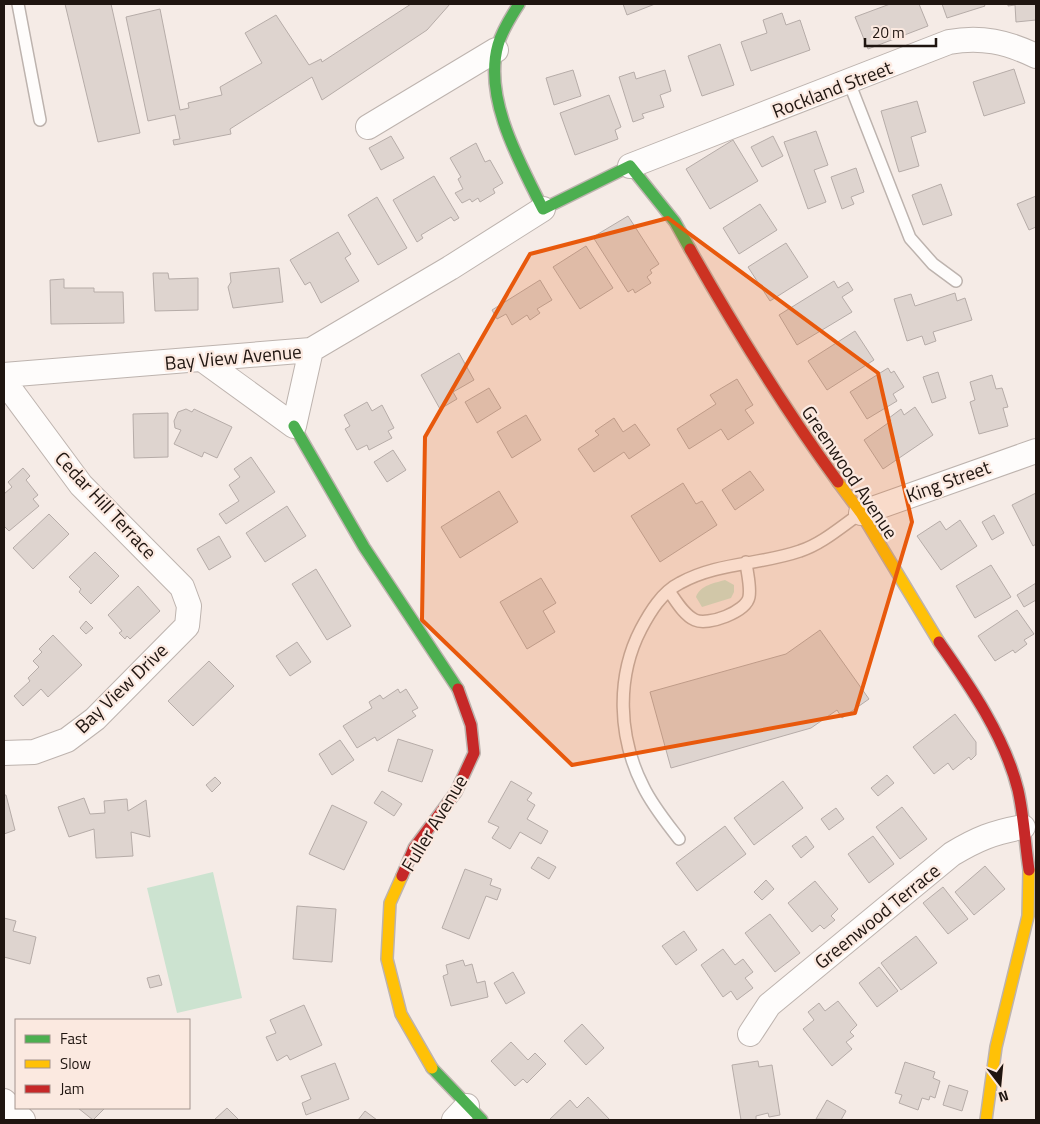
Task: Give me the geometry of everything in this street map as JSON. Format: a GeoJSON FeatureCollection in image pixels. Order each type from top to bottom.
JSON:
{"type":"FeatureCollection","features":[{"type":"Feature","properties":{"kind":"street"},"geometry":{"type":"LineString","coordinates":[[520,4],[496,50],[495,75],[504,123],[512,145],[543,209],[630,166]]}},
{"type":"Feature","properties":{"kind":"street","name":"Rockland Street"},"geometry":{"type":"LineString","coordinates":[[630,166],[949,42],[968,39],[1002,42],[1036,56]]}},
{"type":"Feature","properties":{"kind":"street"},"geometry":{"type":"LineString","coordinates":[[368,127],[496,50]]}},
{"type":"Feature","properties":{"kind":"street","name":"Greenwood Avenue"},"geometry":{"type":"LineString","coordinates":[[630,166],[676,222],[732,323],[790,416],[861,513],[925,622],[975,693],[1010,765],[1018,791],[1023,827],[1028,870],[1028,916],[996,1047],[986,1120]]}},
{"type":"Feature","properties":{"kind":"street","name":"Bay View Avenue"},"geometry":{"type":"LineString","coordinates":[[4,375],[311,350],[433,278],[543,209]]}},
{"type":"Feature","properties":{"kind":"street"},"geometry":{"type":"LineString","coordinates":[[294,426],[311,350]]}},
{"type":"Feature","properties":{"kind":"street","name":"Fuller Avenue"},"geometry":{"type":"LineString","coordinates":[[203,360],[294,426],[364,547],[458,689],[471,725],[474,753],[456,792],[414,848],[390,903],[387,959],[401,1014],[430,1066],[467,1116]]}},
{"type":"Feature","properties":{"kind":"street","name":"Cedar Hill Terrace"},"geometry":{"type":"LineString","coordinates":[[4,381],[81,485],[182,587],[189,606]]}},
{"type":"Feature","properties":{"kind":"street","name":"King Street"},"geometry":{"type":"LineString","coordinates":[[861,513],[1036,451]]}},
{"type":"Feature","properties":{"kind":"street","name":"Bay View Drive"},"geometry":{"type":"LineString","coordinates":[[4,753],[34,752],[67,740],[95,719],[187,626],[189,606]]}},
{"type":"Feature","properties":{"kind":"street","name":"Greenwood Terrace"},"geometry":{"type":"LineString","coordinates":[[750,1034],[769,1005],[952,854],[974,840],[996,832],[1023,827]]}},
{"type":"Feature","properties":{"kind":"street"},"geometry":{"type":"LineString","coordinates":[[4,1100],[23,1120]]}},
{"type":"Feature","properties":{"kind":"lane"},"geometry":{"type":"LineString","coordinates":[[18,4],[40,120]]}},
{"type":"Feature","properties":{"kind":"lane"},"geometry":{"type":"LineString","coordinates":[[849,82],[910,238],[933,264],[956,281]]}},
{"type":"Feature","properties":{"kind":"lane"},"geometry":{"type":"LineString","coordinates":[[679,839],[643,786],[631,759],[622,698],[625,669],[635,641],[649,615],[669,591],[699,573],[808,549],[861,513]]}},
{"type":"Feature","properties":{"kind":"lane"},"geometry":{"type":"LineString","coordinates":[[669,591],[687,614],[697,621],[707,621],[734,614],[742,609],[749,600],[750,589],[746,562]]}},
{"type":"Feature","properties":{"kind":"highlighted area"},"geometry":{"type":"Polygon","coordinates":[[[668,218],[878,373],[912,522],[855,713],[572,765],[422,620],[425,437],[530,254],[668,218]]]}},
{"type":"Feature","properties":{"kind":"green space"},"geometry":{"type":"Polygon","coordinates":[[[725,580],[734,585],[734,592],[731,598],[702,607],[696,597],[698,593],[708,585],[725,580]]]}},
{"type":"Feature","properties":{"kind":"green space"},"geometry":{"type":"Polygon","coordinates":[[[213,872],[242,998],[177,1013],[147,888],[213,872]]]}},
{"type":"Feature","properties":{"kind":"building"},"geometry":{"type":"Polygon","coordinates":[[[65,4],[111,4],[140,133],[98,142],[65,4]]]}},
{"type":"Feature","properties":{"kind":"building"},"geometry":{"type":"Polygon","coordinates":[[[411,4],[450,4],[427,30],[322,100],[312,77],[230,129],[231,134],[174,145],[173,140],[180,139],[175,115],[148,121],[126,17],[160,9],[180,110],[189,108],[188,103],[222,95],[220,87],[262,63],[245,33],[276,15],[309,65],[321,59],[322,62],[411,4]]]}},
{"type":"Feature","properties":{"kind":"building"},"geometry":{"type":"Polygon","coordinates":[[[623,4],[655,4],[627,15],[623,4]]]}},
{"type":"Feature","properties":{"kind":"building"},"geometry":{"type":"Polygon","coordinates":[[[890,4],[919,4],[928,26],[868,49],[855,17],[890,4]]]}},
{"type":"Feature","properties":{"kind":"building"},"geometry":{"type":"Polygon","coordinates":[[[942,4],[984,4],[985,6],[947,18],[942,4]]]}},
{"type":"Feature","properties":{"kind":"building"},"geometry":{"type":"Polygon","coordinates":[[[1008,4],[1036,4],[1036,20],[1016,22],[1015,5],[1008,6],[1008,4]]]}},
{"type":"Feature","properties":{"kind":"building"},"geometry":{"type":"Polygon","coordinates":[[[782,13],[786,25],[800,20],[810,50],[751,71],[741,42],[767,33],[763,20],[782,13]]]}},
{"type":"Feature","properties":{"kind":"building"},"geometry":{"type":"Polygon","coordinates":[[[720,44],[734,85],[702,96],[688,56],[720,44]]]}},
{"type":"Feature","properties":{"kind":"building"},"geometry":{"type":"Polygon","coordinates":[[[1014,69],[1025,103],[984,116],[973,82],[1014,69]]]}},
{"type":"Feature","properties":{"kind":"building"},"geometry":{"type":"Polygon","coordinates":[[[573,70],[581,96],[554,105],[546,78],[573,70]]]}},
{"type":"Feature","properties":{"kind":"building"},"geometry":{"type":"Polygon","coordinates":[[[665,70],[671,91],[660,95],[664,107],[642,114],[644,118],[633,122],[619,77],[634,72],[636,79],[665,70]]]}},
{"type":"Feature","properties":{"kind":"building"},"geometry":{"type":"Polygon","coordinates":[[[609,95],[621,127],[615,130],[618,139],[575,155],[560,113],[609,95]]]}},
{"type":"Feature","properties":{"kind":"building"},"geometry":{"type":"Polygon","coordinates":[[[917,101],[926,132],[911,137],[919,166],[899,172],[881,111],[917,101]]]}},
{"type":"Feature","properties":{"kind":"building"},"geometry":{"type":"Polygon","coordinates":[[[816,131],[828,165],[814,170],[826,202],[808,209],[784,142],[816,131]]]}},
{"type":"Feature","properties":{"kind":"building"},"geometry":{"type":"Polygon","coordinates":[[[391,136],[404,158],[381,170],[369,148],[391,136]]]}},
{"type":"Feature","properties":{"kind":"building"},"geometry":{"type":"Polygon","coordinates":[[[773,136],[783,156],[762,167],[751,147],[773,136]]]}},
{"type":"Feature","properties":{"kind":"building"},"geometry":{"type":"Polygon","coordinates":[[[733,140],[758,181],[710,209],[686,169],[733,140]]]}},
{"type":"Feature","properties":{"kind":"building"},"geometry":{"type":"Polygon","coordinates":[[[476,143],[485,162],[490,160],[503,183],[493,189],[495,193],[480,202],[478,198],[472,202],[470,199],[462,203],[455,193],[463,189],[458,179],[461,177],[450,158],[476,143]]]}},
{"type":"Feature","properties":{"kind":"building"},"geometry":{"type":"Polygon","coordinates":[[[856,168],[864,192],[851,197],[854,204],[842,209],[831,177],[856,168]]]}},
{"type":"Feature","properties":{"kind":"building"},"geometry":{"type":"Polygon","coordinates":[[[434,176],[459,218],[454,221],[451,217],[421,235],[423,238],[417,242],[393,200],[434,176]]]}},
{"type":"Feature","properties":{"kind":"building"},"geometry":{"type":"Polygon","coordinates":[[[941,184],[952,215],[923,225],[912,195],[941,184]]]}},
{"type":"Feature","properties":{"kind":"building"},"geometry":{"type":"Polygon","coordinates":[[[1036,196],[1036,227],[1029,230],[1017,204],[1036,196]]]}},
{"type":"Feature","properties":{"kind":"building"},"geometry":{"type":"Polygon","coordinates":[[[377,197],[407,248],[378,265],[348,215],[377,197]]]}},
{"type":"Feature","properties":{"kind":"building"},"geometry":{"type":"Polygon","coordinates":[[[760,204],[777,230],[739,254],[723,228],[760,204]]]}},
{"type":"Feature","properties":{"kind":"building"},"geometry":{"type":"Polygon","coordinates":[[[628,216],[659,264],[650,270],[652,273],[647,277],[651,283],[635,293],[633,289],[628,292],[593,237],[628,216]]]}},
{"type":"Feature","properties":{"kind":"building"},"geometry":{"type":"Polygon","coordinates":[[[338,232],[351,254],[345,258],[359,281],[321,303],[310,282],[305,285],[290,260],[338,232]]]}},
{"type":"Feature","properties":{"kind":"building"},"geometry":{"type":"Polygon","coordinates":[[[786,243],[808,277],[770,301],[748,267],[786,243]]]}},
{"type":"Feature","properties":{"kind":"building"},"geometry":{"type":"Polygon","coordinates":[[[586,246],[613,288],[580,309],[553,267],[586,246]]]}},
{"type":"Feature","properties":{"kind":"building"},"geometry":{"type":"Polygon","coordinates":[[[279,268],[283,302],[233,308],[228,287],[231,282],[230,273],[279,268]]]}},
{"type":"Feature","properties":{"kind":"building"},"geometry":{"type":"Polygon","coordinates":[[[153,273],[168,273],[169,279],[198,278],[198,310],[155,311],[153,273]]]}},
{"type":"Feature","properties":{"kind":"building"},"geometry":{"type":"Polygon","coordinates":[[[64,279],[64,288],[94,288],[94,292],[123,292],[124,323],[51,324],[50,280],[64,279]]]}},
{"type":"Feature","properties":{"kind":"building"},"geometry":{"type":"Polygon","coordinates":[[[540,280],[552,300],[537,309],[540,313],[530,320],[527,315],[512,325],[506,314],[497,319],[492,310],[540,280]]]}},
{"type":"Feature","properties":{"kind":"building"},"geometry":{"type":"Polygon","coordinates":[[[834,281],[838,288],[848,282],[853,290],[842,297],[852,312],[797,345],[779,315],[834,281]]]}},
{"type":"Feature","properties":{"kind":"building"},"geometry":{"type":"Polygon","coordinates":[[[955,293],[957,301],[965,298],[972,320],[933,332],[936,341],[925,345],[922,336],[907,341],[894,299],[911,294],[915,306],[955,293]]]}},
{"type":"Feature","properties":{"kind":"building"},"geometry":{"type":"Polygon","coordinates":[[[855,331],[874,360],[827,390],[808,361],[855,331]]]}},
{"type":"Feature","properties":{"kind":"building"},"geometry":{"type":"Polygon","coordinates":[[[459,353],[474,380],[453,392],[457,399],[440,409],[421,375],[459,353]]]}},
{"type":"Feature","properties":{"kind":"building"},"geometry":{"type":"Polygon","coordinates":[[[888,368],[891,373],[894,371],[904,387],[893,394],[897,401],[867,419],[850,392],[888,368]]]}},
{"type":"Feature","properties":{"kind":"building"},"geometry":{"type":"Polygon","coordinates":[[[938,372],[946,398],[932,403],[923,377],[938,372]]]}},
{"type":"Feature","properties":{"kind":"building"},"geometry":{"type":"Polygon","coordinates":[[[992,375],[996,389],[1002,388],[1008,407],[1003,408],[1008,426],[979,434],[970,402],[975,400],[970,382],[992,375]]]}},
{"type":"Feature","properties":{"kind":"building"},"geometry":{"type":"Polygon","coordinates":[[[737,379],[753,405],[745,410],[754,423],[728,440],[721,429],[689,449],[677,429],[716,404],[710,395],[737,379]]]}},
{"type":"Feature","properties":{"kind":"building"},"geometry":{"type":"Polygon","coordinates":[[[489,388],[501,408],[477,423],[465,402],[489,388]]]}},
{"type":"Feature","properties":{"kind":"building"},"geometry":{"type":"Polygon","coordinates":[[[367,402],[372,411],[382,405],[394,428],[388,431],[392,438],[369,450],[367,445],[357,450],[345,429],[350,426],[344,415],[367,402]]]}},
{"type":"Feature","properties":{"kind":"building"},"geometry":{"type":"Polygon","coordinates":[[[915,407],[933,435],[883,469],[864,440],[891,421],[889,418],[901,409],[904,415],[915,407]]]}},
{"type":"Feature","properties":{"kind":"building"},"geometry":{"type":"Polygon","coordinates":[[[186,409],[192,412],[194,409],[232,427],[217,458],[204,452],[202,457],[174,444],[181,430],[175,428],[174,421],[178,412],[186,409]]]}},
{"type":"Feature","properties":{"kind":"building"},"geometry":{"type":"Polygon","coordinates":[[[168,413],[168,457],[134,458],[133,414],[168,413]]]}},
{"type":"Feature","properties":{"kind":"building"},"geometry":{"type":"Polygon","coordinates":[[[526,415],[541,440],[512,458],[497,432],[526,415]]]}},
{"type":"Feature","properties":{"kind":"building"},"geometry":{"type":"Polygon","coordinates":[[[614,418],[623,432],[635,424],[650,445],[629,459],[624,452],[594,472],[578,449],[599,435],[595,431],[614,418]]]}},
{"type":"Feature","properties":{"kind":"building"},"geometry":{"type":"Polygon","coordinates":[[[393,450],[406,470],[387,482],[374,462],[393,450]]]}},
{"type":"Feature","properties":{"kind":"building"},"geometry":{"type":"Polygon","coordinates":[[[251,457],[275,492],[226,524],[219,514],[239,501],[229,485],[240,477],[234,469],[251,457]]]}},
{"type":"Feature","properties":{"kind":"building"},"geometry":{"type":"Polygon","coordinates":[[[23,468],[30,476],[26,480],[38,495],[33,499],[39,506],[9,531],[4,526],[4,494],[12,487],[8,482],[23,468]]]}},
{"type":"Feature","properties":{"kind":"building"},"geometry":{"type":"Polygon","coordinates":[[[750,471],[764,490],[735,510],[722,490],[750,471]]]}},
{"type":"Feature","properties":{"kind":"building"},"geometry":{"type":"Polygon","coordinates":[[[683,483],[696,504],[702,501],[717,525],[660,562],[631,516],[683,483]]]}},
{"type":"Feature","properties":{"kind":"building"},"geometry":{"type":"Polygon","coordinates":[[[499,491],[518,522],[460,558],[441,527],[499,491]]]}},
{"type":"Feature","properties":{"kind":"building"},"geometry":{"type":"Polygon","coordinates":[[[1036,493],[1036,544],[1033,546],[1012,505],[1036,493]]]}},
{"type":"Feature","properties":{"kind":"building"},"geometry":{"type":"Polygon","coordinates":[[[287,506],[306,536],[265,562],[246,533],[287,506]]]}},
{"type":"Feature","properties":{"kind":"building"},"geometry":{"type":"Polygon","coordinates":[[[49,514],[69,534],[33,569],[13,548],[49,514]]]}},
{"type":"Feature","properties":{"kind":"building"},"geometry":{"type":"Polygon","coordinates":[[[994,515],[1004,533],[992,540],[982,522],[994,515]]]}},
{"type":"Feature","properties":{"kind":"building"},"geometry":{"type":"Polygon","coordinates":[[[960,520],[977,546],[941,570],[917,536],[940,521],[946,530],[960,520]]]}},
{"type":"Feature","properties":{"kind":"building"},"geometry":{"type":"Polygon","coordinates":[[[219,536],[231,557],[209,570],[197,549],[219,536]]]}},
{"type":"Feature","properties":{"kind":"building"},"geometry":{"type":"Polygon","coordinates":[[[95,552],[119,576],[91,604],[79,592],[81,589],[69,577],[95,552]]]}},
{"type":"Feature","properties":{"kind":"building"},"geometry":{"type":"Polygon","coordinates":[[[991,565],[1011,597],[975,618],[956,586],[991,565]]]}},
{"type":"Feature","properties":{"kind":"building"},"geometry":{"type":"Polygon","coordinates":[[[316,569],[351,626],[327,640],[292,584],[316,569]]]}},
{"type":"Feature","properties":{"kind":"building"},"geometry":{"type":"Polygon","coordinates":[[[541,578],[556,603],[543,611],[555,632],[527,649],[500,602],[541,578]]]}},
{"type":"Feature","properties":{"kind":"building"},"geometry":{"type":"Polygon","coordinates":[[[1036,583],[1036,600],[1024,607],[1017,595],[1036,583]]]}},
{"type":"Feature","properties":{"kind":"building"},"geometry":{"type":"Polygon","coordinates":[[[138,586],[160,611],[130,639],[127,636],[125,639],[119,633],[122,631],[108,615],[138,586]]]}},
{"type":"Feature","properties":{"kind":"building"},"geometry":{"type":"Polygon","coordinates":[[[1017,610],[1034,634],[1024,640],[1027,644],[1015,653],[1013,650],[995,661],[978,636],[1017,610]]]}},
{"type":"Feature","properties":{"kind":"building"},"geometry":{"type":"Polygon","coordinates":[[[86,621],[93,628],[86,634],[80,628],[86,621]]]}},
{"type":"Feature","properties":{"kind":"building"},"geometry":{"type":"Polygon","coordinates":[[[820,630],[869,699],[842,718],[837,710],[811,728],[671,768],[650,692],[786,654],[820,630]]]}},
{"type":"Feature","properties":{"kind":"building"},"geometry":{"type":"Polygon","coordinates":[[[53,635],[82,665],[48,697],[41,689],[23,706],[14,696],[30,681],[28,678],[39,667],[33,661],[42,652],[39,649],[53,635]]]}},
{"type":"Feature","properties":{"kind":"building"},"geometry":{"type":"Polygon","coordinates":[[[297,642],[311,662],[290,676],[276,656],[297,642]]]}},
{"type":"Feature","properties":{"kind":"building"},"geometry":{"type":"Polygon","coordinates":[[[209,661],[234,686],[193,726],[168,701],[209,661]]]}},
{"type":"Feature","properties":{"kind":"building"},"geometry":{"type":"Polygon","coordinates":[[[398,689],[400,693],[406,689],[418,708],[412,711],[416,716],[377,741],[375,737],[357,748],[343,726],[372,708],[369,702],[380,695],[383,699],[398,689]]]}},
{"type":"Feature","properties":{"kind":"building"},"geometry":{"type":"Polygon","coordinates":[[[955,714],[976,742],[976,755],[971,760],[969,757],[953,770],[948,763],[934,774],[913,747],[955,714]]]}},
{"type":"Feature","properties":{"kind":"building"},"geometry":{"type":"Polygon","coordinates":[[[398,739],[433,750],[422,782],[388,771],[398,739]]]}},
{"type":"Feature","properties":{"kind":"building"},"geometry":{"type":"Polygon","coordinates":[[[340,740],[354,760],[332,775],[319,754],[340,740]]]}},
{"type":"Feature","properties":{"kind":"building"},"geometry":{"type":"Polygon","coordinates":[[[887,775],[894,783],[878,796],[871,788],[887,775]]]}},
{"type":"Feature","properties":{"kind":"building"},"geometry":{"type":"Polygon","coordinates":[[[215,777],[221,783],[212,792],[206,785],[215,777]]]}},
{"type":"Feature","properties":{"kind":"building"},"geometry":{"type":"Polygon","coordinates":[[[511,781],[532,793],[527,800],[535,805],[527,819],[548,831],[541,844],[520,832],[510,849],[492,838],[499,827],[488,822],[511,781]]]}},
{"type":"Feature","properties":{"kind":"building"},"geometry":{"type":"Polygon","coordinates":[[[783,781],[803,808],[754,845],[734,818],[783,781]]]}},
{"type":"Feature","properties":{"kind":"building"},"geometry":{"type":"Polygon","coordinates":[[[382,791],[402,804],[394,816],[374,803],[382,791]]]}},
{"type":"Feature","properties":{"kind":"building"},"geometry":{"type":"Polygon","coordinates":[[[4,795],[6,795],[15,830],[4,834],[4,795]]]}},
{"type":"Feature","properties":{"kind":"building"},"geometry":{"type":"Polygon","coordinates":[[[84,798],[90,814],[105,813],[104,801],[127,799],[128,811],[146,800],[150,837],[131,832],[133,856],[96,858],[94,829],[69,837],[58,807],[84,798]]]}},
{"type":"Feature","properties":{"kind":"building"},"geometry":{"type":"Polygon","coordinates":[[[332,805],[367,822],[344,870],[309,854],[332,805]]]}},
{"type":"Feature","properties":{"kind":"building"},"geometry":{"type":"Polygon","coordinates":[[[902,807],[927,839],[900,859],[876,827],[902,807]]]}},
{"type":"Feature","properties":{"kind":"building"},"geometry":{"type":"Polygon","coordinates":[[[836,808],[844,819],[829,830],[821,819],[836,808]]]}},
{"type":"Feature","properties":{"kind":"building"},"geometry":{"type":"Polygon","coordinates":[[[725,826],[746,854],[697,891],[676,863],[725,826]]]}},
{"type":"Feature","properties":{"kind":"building"},"geometry":{"type":"Polygon","coordinates":[[[806,836],[814,847],[801,858],[792,846],[806,836]]]}},
{"type":"Feature","properties":{"kind":"building"},"geometry":{"type":"Polygon","coordinates":[[[873,836],[894,864],[869,883],[848,854],[873,836]]]}},
{"type":"Feature","properties":{"kind":"building"},"geometry":{"type":"Polygon","coordinates":[[[538,857],[556,867],[549,879],[531,868],[538,857]]]}},
{"type":"Feature","properties":{"kind":"building"},"geometry":{"type":"Polygon","coordinates":[[[985,866],[1005,889],[974,915],[955,892],[985,866]]]}},
{"type":"Feature","properties":{"kind":"building"},"geometry":{"type":"Polygon","coordinates":[[[465,869],[492,879],[490,885],[501,889],[497,900],[486,896],[469,939],[442,928],[465,869]]]}},
{"type":"Feature","properties":{"kind":"building"},"geometry":{"type":"Polygon","coordinates":[[[766,880],[774,889],[762,900],[754,892],[766,880]]]}},
{"type":"Feature","properties":{"kind":"building"},"geometry":{"type":"Polygon","coordinates":[[[815,881],[838,909],[831,916],[835,920],[824,929],[820,925],[812,932],[788,903],[815,881]]]}},
{"type":"Feature","properties":{"kind":"building"},"geometry":{"type":"Polygon","coordinates":[[[943,887],[968,919],[948,934],[923,903],[943,887]]]}},
{"type":"Feature","properties":{"kind":"building"},"geometry":{"type":"Polygon","coordinates":[[[297,906],[336,909],[332,962],[293,959],[297,906]]]}},
{"type":"Feature","properties":{"kind":"building"},"geometry":{"type":"Polygon","coordinates":[[[770,914],[800,953],[775,972],[745,933],[770,914]]]}},
{"type":"Feature","properties":{"kind":"building"},"geometry":{"type":"Polygon","coordinates":[[[4,918],[16,921],[13,931],[36,937],[30,964],[4,957],[4,918]]]}},
{"type":"Feature","properties":{"kind":"building"},"geometry":{"type":"Polygon","coordinates":[[[684,931],[697,950],[676,965],[662,946],[684,931]]]}},
{"type":"Feature","properties":{"kind":"building"},"geometry":{"type":"Polygon","coordinates":[[[916,936],[937,963],[901,990],[881,963],[916,936]]]}},
{"type":"Feature","properties":{"kind":"building"},"geometry":{"type":"Polygon","coordinates":[[[723,949],[735,965],[743,959],[753,972],[745,978],[753,988],[737,1000],[731,991],[723,997],[701,965],[723,949]]]}},
{"type":"Feature","properties":{"kind":"building"},"geometry":{"type":"Polygon","coordinates":[[[463,960],[465,966],[472,964],[477,983],[485,981],[488,997],[451,1006],[443,976],[448,974],[446,965],[463,960]]]}},
{"type":"Feature","properties":{"kind":"building"},"geometry":{"type":"Polygon","coordinates":[[[879,967],[898,991],[877,1007],[859,983],[879,967]]]}},
{"type":"Feature","properties":{"kind":"building"},"geometry":{"type":"Polygon","coordinates":[[[513,972],[525,993],[506,1004],[494,983],[513,972]]]}},
{"type":"Feature","properties":{"kind":"building"},"geometry":{"type":"Polygon","coordinates":[[[159,975],[162,985],[150,988],[147,978],[159,975]]]}},
{"type":"Feature","properties":{"kind":"building"},"geometry":{"type":"Polygon","coordinates":[[[838,1001],[857,1025],[850,1032],[854,1036],[846,1042],[852,1049],[832,1066],[803,1029],[814,1020],[808,1012],[819,1003],[825,1011],[838,1001]]]}},
{"type":"Feature","properties":{"kind":"building"},"geometry":{"type":"Polygon","coordinates":[[[304,1005],[322,1045],[290,1060],[287,1055],[277,1061],[266,1037],[276,1033],[270,1020],[304,1005]]]}},
{"type":"Feature","properties":{"kind":"building"},"geometry":{"type":"Polygon","coordinates":[[[582,1024],[604,1048],[586,1065],[564,1041],[582,1024]]]}},
{"type":"Feature","properties":{"kind":"building"},"geometry":{"type":"Polygon","coordinates":[[[511,1042],[528,1060],[535,1053],[546,1064],[527,1083],[523,1079],[515,1086],[491,1061],[511,1042]]]}},
{"type":"Feature","properties":{"kind":"building"},"geometry":{"type":"Polygon","coordinates":[[[758,1061],[759,1067],[772,1065],[780,1115],[769,1117],[768,1113],[756,1116],[756,1120],[741,1120],[732,1065],[758,1061]]]}},
{"type":"Feature","properties":{"kind":"building"},"geometry":{"type":"Polygon","coordinates":[[[905,1062],[935,1072],[933,1078],[940,1081],[935,1098],[930,1096],[929,1100],[922,1098],[918,1110],[899,1103],[902,1095],[895,1093],[905,1062]]]}},
{"type":"Feature","properties":{"kind":"building"},"geometry":{"type":"Polygon","coordinates":[[[335,1063],[349,1099],[306,1115],[302,1103],[311,1099],[301,1076],[335,1063]]]}},
{"type":"Feature","properties":{"kind":"building"},"geometry":{"type":"Polygon","coordinates":[[[949,1085],[968,1091],[962,1111],[943,1105],[949,1085]]]}},
{"type":"Feature","properties":{"kind":"building"},"geometry":{"type":"Polygon","coordinates":[[[588,1097],[610,1120],[549,1120],[570,1100],[577,1108],[588,1097]]]}},
{"type":"Feature","properties":{"kind":"building"},"geometry":{"type":"Polygon","coordinates":[[[827,1100],[846,1111],[841,1120],[816,1119],[827,1100]]]}},
{"type":"Feature","properties":{"kind":"building"},"geometry":{"type":"Polygon","coordinates":[[[227,1108],[239,1120],[214,1120],[227,1108]]]}},
{"type":"Feature","properties":{"kind":"building"},"geometry":{"type":"Polygon","coordinates":[[[79,1109],[104,1109],[93,1120],[79,1109]]]}},
{"type":"Feature","properties":{"kind":"building"},"geometry":{"type":"Polygon","coordinates":[[[365,1111],[377,1120],[358,1120],[365,1111]]]}},
{"type":"Feature","properties":{"kind":"traffic: fast"},"geometry":{"type":"LineString","coordinates":[[519,4],[504,29],[498,45],[495,65],[495,87],[506,130],[543,209],[630,166],[675,222],[690,249]]}},
{"type":"Feature","properties":{"kind":"traffic: fast"},"geometry":{"type":"LineString","coordinates":[[294,426],[364,547],[458,689]]}},
{"type":"Feature","properties":{"kind":"traffic: fast"},"geometry":{"type":"LineString","coordinates":[[432,1068],[482,1120]]}},
{"type":"Feature","properties":{"kind":"traffic: slow"},"geometry":{"type":"LineString","coordinates":[[838,482],[861,513],[939,642]]}},
{"type":"Feature","properties":{"kind":"traffic: slow"},"geometry":{"type":"LineString","coordinates":[[986,1120],[996,1047],[1028,916],[1029,870]]}},
{"type":"Feature","properties":{"kind":"traffic: slow"},"geometry":{"type":"LineString","coordinates":[[402,876],[390,903],[387,959],[401,1014],[432,1068]]}},
{"type":"Feature","properties":{"kind":"traffic: jam"},"geometry":{"type":"LineString","coordinates":[[690,249],[761,368],[838,482]]}},
{"type":"Feature","properties":{"kind":"traffic: jam"},"geometry":{"type":"LineString","coordinates":[[939,642],[974,694],[1005,751],[1018,790],[1029,870]]}},
{"type":"Feature","properties":{"kind":"traffic: jam"},"geometry":{"type":"LineString","coordinates":[[402,876],[414,848],[456,792],[474,753],[471,725],[458,689]]}}]}
